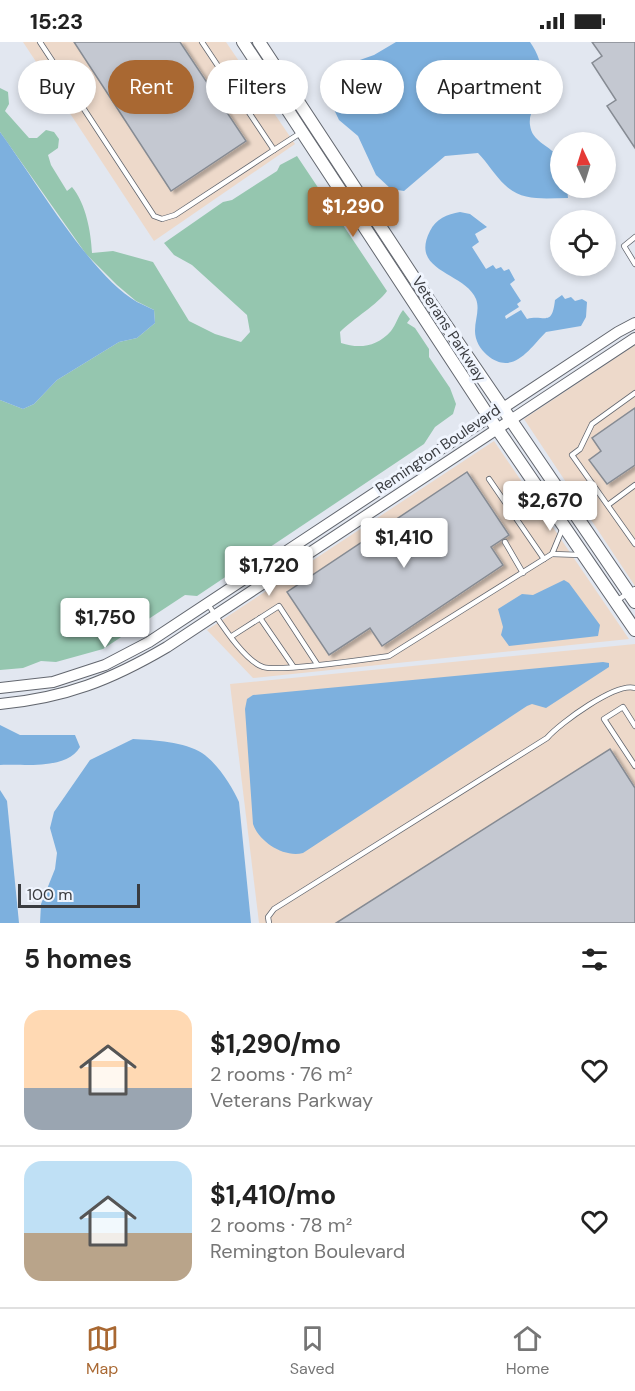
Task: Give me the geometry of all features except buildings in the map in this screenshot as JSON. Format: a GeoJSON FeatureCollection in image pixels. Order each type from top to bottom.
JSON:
{"type":"FeatureCollection","features":[{"type":"Feature","properties":{"kind":"main road","name":"Veterans Parkway"},"geometry":{"type":"LineString","coordinates":[[243,42],[489,417],[635,630]]}},
{"type":"Feature","properties":{"kind":"main road","name":"Veterans Parkway"},"geometry":{"type":"LineString","coordinates":[[259,42],[502,408],[633,595]]}},
{"type":"Feature","properties":{"kind":"street","name":"Remington Boulevard"},"geometry":{"type":"LineString","coordinates":[[0,688],[53,682],[105,664],[149,642],[502,408],[635,323]]}},
{"type":"Feature","properties":{"kind":"street","name":"Remington Boulevard"},"geometry":{"type":"LineString","coordinates":[[0,704],[50,697],[84,688],[124,672],[216,615],[510,419],[635,339]]}},
{"type":"Feature","properties":{"kind":"lane"},"geometry":{"type":"LineString","coordinates":[[40,42],[154,216],[162,219],[175,215],[302,132]]}},
{"type":"Feature","properties":{"kind":"lane"},"geometry":{"type":"LineString","coordinates":[[202,42],[274,150]]}},
{"type":"Feature","properties":{"kind":"lane"},"geometry":{"type":"LineString","coordinates":[[635,237],[624,246],[635,264]]}},
{"type":"Feature","properties":{"kind":"lane"},"geometry":{"type":"LineString","coordinates":[[635,393],[592,424],[580,449],[572,455],[635,544]]}},
{"type":"Feature","properties":{"kind":"lane"},"geometry":{"type":"LineString","coordinates":[[489,478],[544,559]]}},
{"type":"Feature","properties":{"kind":"lane"},"geometry":{"type":"LineString","coordinates":[[608,505],[635,485]]}},
{"type":"Feature","properties":{"kind":"lane"},"geometry":{"type":"LineString","coordinates":[[207,603],[248,657],[262,667],[389,656],[552,554],[561,538],[563,525]]}},
{"type":"Feature","properties":{"kind":"lane"},"geometry":{"type":"LineString","coordinates":[[505,542],[523,573]]}},
{"type":"Feature","properties":{"kind":"lane"},"geometry":{"type":"LineString","coordinates":[[552,554],[585,556]]}},
{"type":"Feature","properties":{"kind":"lane"},"geometry":{"type":"LineString","coordinates":[[616,601],[633,595]]}},
{"type":"Feature","properties":{"kind":"lane"},"geometry":{"type":"LineString","coordinates":[[232,636],[279,606],[317,664]]}},
{"type":"Feature","properties":{"kind":"lane"},"geometry":{"type":"LineString","coordinates":[[260,618],[293,666]]}},
{"type":"Feature","properties":{"kind":"lane"},"geometry":{"type":"LineString","coordinates":[[269,923],[268,917],[274,909],[547,738],[558,726],[622,687],[635,688]]}},
{"type":"Feature","properties":{"kind":"lane"},"geometry":{"type":"LineString","coordinates":[[635,726],[623,707],[604,719],[635,766]]}},
{"type":"Feature","properties":{"kind":"shaded area"},"geometry":{"type":"Polygon","coordinates":[[[23,42],[226,42],[238,60],[206,60],[206,114],[275,114],[295,144],[154,241],[70,114],[96,114],[96,60],[35,60],[23,42]]]}},
{"type":"Feature","properties":{"kind":"shaded area"},"geometry":{"type":"Polygon","coordinates":[[[635,345],[635,586],[524,419],[635,345]]]}},
{"type":"Feature","properties":{"kind":"shaded area"},"geometry":{"type":"Polygon","coordinates":[[[494,441],[629,639],[253,678],[207,630],[494,441]]]}},
{"type":"Feature","properties":{"kind":"shaded area"},"geometry":{"type":"Polygon","coordinates":[[[635,644],[635,923],[259,923],[230,684],[635,644]]]}},
{"type":"Feature","properties":{"kind":"green space"},"geometry":{"type":"Polygon","coordinates":[[[0,88],[8,92],[9,104],[5,111],[29,138],[37,138],[46,130],[54,132],[59,139],[58,148],[48,155],[51,165],[67,191],[72,187],[81,202],[89,227],[92,253],[113,251],[153,262],[189,321],[215,334],[241,342],[250,332],[247,315],[192,265],[174,255],[164,243],[223,202],[232,200],[277,171],[280,165],[297,156],[387,291],[340,332],[341,343],[361,346],[380,340],[391,331],[403,310],[410,319],[407,323],[415,328],[429,349],[429,357],[450,388],[456,404],[453,414],[435,427],[424,444],[197,596],[185,595],[103,649],[56,662],[41,661],[23,668],[0,670],[0,400],[23,409],[34,404],[57,380],[119,342],[137,338],[155,323],[154,310],[136,301],[86,254],[0,132],[0,88]]]}},
{"type":"Feature","properties":{"kind":"water"},"geometry":{"type":"Polygon","coordinates":[[[396,42],[530,42],[539,60],[416,60],[416,114],[531,114],[531,131],[550,150],[550,198],[527,197],[512,190],[501,181],[478,153],[445,156],[404,191],[391,189],[376,175],[358,136],[339,120],[336,114],[404,114],[404,60],[360,60],[374,55],[396,42]]]}},
{"type":"Feature","properties":{"kind":"water"},"geometry":{"type":"Polygon","coordinates":[[[0,132],[64,224],[101,271],[119,289],[137,302],[154,310],[155,323],[137,338],[119,342],[57,380],[34,404],[23,409],[0,400],[0,132]]]}},
{"type":"Feature","properties":{"kind":"water"},"geometry":{"type":"Polygon","coordinates":[[[460,212],[470,214],[487,227],[475,234],[479,242],[472,247],[486,269],[493,265],[496,269],[501,267],[504,271],[509,269],[515,280],[510,284],[521,301],[517,304],[519,307],[505,316],[506,319],[521,310],[527,319],[549,317],[554,309],[555,300],[562,295],[565,299],[571,297],[575,301],[582,299],[587,302],[586,317],[581,326],[546,332],[527,352],[513,362],[496,361],[487,355],[478,344],[475,334],[478,307],[476,299],[470,290],[432,263],[425,245],[435,223],[460,212]]]}},
{"type":"Feature","properties":{"kind":"water"},"geometry":{"type":"Polygon","coordinates":[[[564,580],[569,583],[600,625],[598,636],[509,646],[501,635],[503,627],[498,609],[522,594],[533,595],[564,580]]]}},
{"type":"Feature","properties":{"kind":"water"},"geometry":{"type":"Polygon","coordinates":[[[609,663],[609,667],[546,708],[532,704],[527,706],[303,853],[280,851],[266,842],[256,831],[253,824],[245,709],[247,699],[253,695],[609,663]]]}},
{"type":"Feature","properties":{"kind":"water"},"geometry":{"type":"Polygon","coordinates":[[[0,725],[20,735],[75,735],[80,747],[74,754],[55,763],[0,765],[0,725]]]}},
{"type":"Feature","properties":{"kind":"water"},"geometry":{"type":"Polygon","coordinates":[[[133,739],[169,742],[195,749],[213,763],[228,782],[239,802],[251,923],[40,923],[41,904],[55,869],[57,853],[50,828],[54,812],[90,760],[133,739]]]}},
{"type":"Feature","properties":{"kind":"water"},"geometry":{"type":"Polygon","coordinates":[[[0,790],[7,801],[19,923],[0,923],[0,790]]]}}]}
